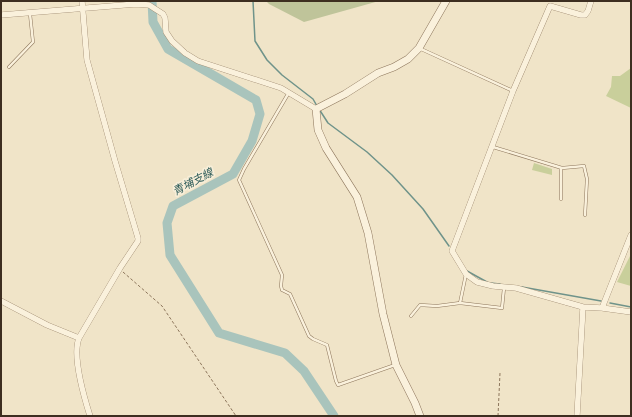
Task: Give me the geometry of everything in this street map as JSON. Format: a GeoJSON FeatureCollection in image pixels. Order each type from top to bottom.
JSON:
{"type":"FeatureCollection","features":[{"type":"Feature","properties":{"kind":"street"},"geometry":{"type":"LineString","coordinates":[[82,1],[87,60],[138,238],[138,241],[120,268],[76,345],[83,390],[90,416]]}},
{"type":"Feature","properties":{"kind":"street"},"geometry":{"type":"LineString","coordinates":[[319,108],[345,94],[378,73],[403,62],[420,48],[446,1]]}},
{"type":"Feature","properties":{"kind":"street"},"geometry":{"type":"LineString","coordinates":[[590,1],[588,11],[585,15],[581,15],[551,3],[513,91],[452,251],[466,274],[477,282],[493,286],[516,288],[583,307],[631,312]]}},
{"type":"Feature","properties":{"kind":"street"},"geometry":{"type":"LineString","coordinates":[[1,15],[136,4],[149,6],[162,14],[165,18],[166,32],[172,41],[185,53],[204,63],[281,88],[319,108]]}},
{"type":"Feature","properties":{"kind":"street"},"geometry":{"type":"LineString","coordinates":[[319,108],[318,130],[326,148],[357,198],[368,233],[382,314],[396,365],[420,416]]}},
{"type":"Feature","properties":{"kind":"street"},"geometry":{"type":"LineString","coordinates":[[602,308],[631,235]]}},
{"type":"Feature","properties":{"kind":"street"},"geometry":{"type":"LineString","coordinates":[[1,301],[47,325],[79,338]]}},
{"type":"Feature","properties":{"kind":"street"},"geometry":{"type":"LineString","coordinates":[[577,416],[583,307]]}},
{"type":"Feature","properties":{"kind":"lane"},"geometry":{"type":"LineString","coordinates":[[9,67],[33,42],[30,13]]}},
{"type":"Feature","properties":{"kind":"lane"},"geometry":{"type":"LineString","coordinates":[[420,48],[513,91]]}},
{"type":"Feature","properties":{"kind":"lane"},"geometry":{"type":"LineString","coordinates":[[289,92],[239,180],[282,275],[282,290],[290,294],[309,336],[326,345],[338,385],[396,365]]}},
{"type":"Feature","properties":{"kind":"lane"},"geometry":{"type":"LineString","coordinates":[[492,147],[561,168],[584,166],[587,179],[585,215]]}},
{"type":"Feature","properties":{"kind":"lane"},"geometry":{"type":"LineString","coordinates":[[561,168],[561,199]]}},
{"type":"Feature","properties":{"kind":"lane"},"geometry":{"type":"LineString","coordinates":[[460,303],[466,274]]}},
{"type":"Feature","properties":{"kind":"lane"},"geometry":{"type":"LineString","coordinates":[[411,316],[420,305],[437,306],[460,303],[502,308],[504,287]]}},
{"type":"Feature","properties":{"kind":"path"},"geometry":{"type":"LineString","coordinates":[[120,268],[162,306],[236,416]]}},
{"type":"Feature","properties":{"kind":"path"},"geometry":{"type":"LineString","coordinates":[[498,416],[500,373]]}},
{"type":"Feature","properties":{"kind":"green space"},"geometry":{"type":"Polygon","coordinates":[[[266,1],[379,1],[304,22],[266,1]]]}},
{"type":"Feature","properties":{"kind":"green space"},"geometry":{"type":"Polygon","coordinates":[[[631,68],[631,108],[606,96],[611,87],[612,76],[620,76],[631,68]]]}},
{"type":"Feature","properties":{"kind":"green space"},"geometry":{"type":"Polygon","coordinates":[[[534,163],[552,169],[552,175],[532,170],[534,163]]]}},
{"type":"Feature","properties":{"kind":"green space"},"geometry":{"type":"Polygon","coordinates":[[[631,254],[631,286],[617,282],[631,254]]]}},
{"type":"Feature","properties":{"kind":"waterway","name":"青埔支線"},"geometry":{"type":"LineString","coordinates":[[152,1],[153,22],[168,49],[256,100],[260,114],[252,141],[233,174],[173,206],[167,223],[170,255],[219,333],[285,353],[304,371],[334,416]]}},
{"type":"Feature","properties":{"kind":"waterway"},"geometry":{"type":"LineString","coordinates":[[253,1],[255,41],[267,60],[282,75],[313,99],[317,106]]}},
{"type":"Feature","properties":{"kind":"waterway"},"geometry":{"type":"LineString","coordinates":[[319,109],[328,123],[367,152],[392,175],[423,209],[449,246]]}},
{"type":"Feature","properties":{"kind":"waterway"},"geometry":{"type":"LineString","coordinates":[[467,271],[487,282]]}},
{"type":"Feature","properties":{"kind":"waterway"},"geometry":{"type":"LineString","coordinates":[[490,283],[500,284]]}},
{"type":"Feature","properties":{"kind":"waterway"},"geometry":{"type":"LineString","coordinates":[[522,287],[601,301]]}},
{"type":"Feature","properties":{"kind":"waterway"},"geometry":{"type":"LineString","coordinates":[[610,303],[631,307]]}}]}
